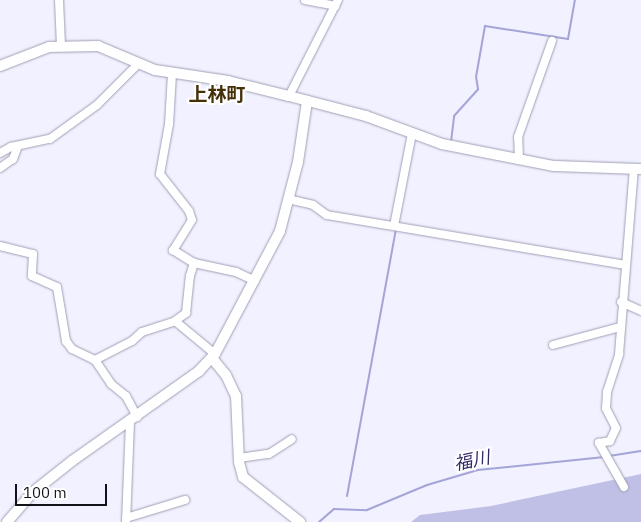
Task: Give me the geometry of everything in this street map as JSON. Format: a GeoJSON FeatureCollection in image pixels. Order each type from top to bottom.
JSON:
{"type":"FeatureCollection","features":[{"type":"Feature","properties":{"kind":"street"},"geometry":{"type":"LineString","coordinates":[[59,0],[61,45]]}},
{"type":"Feature","properties":{"kind":"street"},"geometry":{"type":"LineString","coordinates":[[289,96],[336,3],[305,0]]}},
{"type":"Feature","properties":{"kind":"street"},"geometry":{"type":"LineString","coordinates":[[519,160],[518,137],[552,41]]}},
{"type":"Feature","properties":{"kind":"street"},"geometry":{"type":"LineString","coordinates":[[0,66],[61,45],[98,46],[138,64],[172,74],[228,81],[289,96],[366,116],[442,144],[519,160],[574,168],[638,169],[625,264],[619,354],[606,408],[616,428],[610,441],[599,443],[624,487]]}},
{"type":"Feature","properties":{"kind":"street"},"geometry":{"type":"LineString","coordinates":[[0,153],[18,146],[50,139],[97,105],[138,64]]}},
{"type":"Feature","properties":{"kind":"street"},"geometry":{"type":"LineString","coordinates":[[172,74],[169,124],[160,174],[189,211],[192,220],[173,250],[194,263],[236,272],[254,281]]}},
{"type":"Feature","properties":{"kind":"street"},"geometry":{"type":"LineString","coordinates":[[7,522],[33,492],[72,461],[134,420],[213,356],[280,231],[308,101]]}},
{"type":"Feature","properties":{"kind":"street"},"geometry":{"type":"LineString","coordinates":[[394,226],[412,133]]}},
{"type":"Feature","properties":{"kind":"street"},"geometry":{"type":"LineString","coordinates":[[0,168],[13,159],[18,146]]}},
{"type":"Feature","properties":{"kind":"street"},"geometry":{"type":"LineString","coordinates":[[288,199],[313,205],[327,215],[625,264]]}},
{"type":"Feature","properties":{"kind":"street"},"geometry":{"type":"LineString","coordinates":[[0,246],[33,254],[32,276],[57,287],[66,341],[72,349],[95,360],[111,384],[126,396],[134,420],[126,520],[185,500]]}},
{"type":"Feature","properties":{"kind":"street"},"geometry":{"type":"LineString","coordinates":[[95,360],[132,341],[149,328],[174,321],[186,312],[190,276],[194,263]]}},
{"type":"Feature","properties":{"kind":"street"},"geometry":{"type":"LineString","coordinates":[[622,302],[641,311]]}},
{"type":"Feature","properties":{"kind":"street"},"geometry":{"type":"LineString","coordinates":[[174,321],[213,356],[236,396],[239,458],[243,477],[300,522]]}},
{"type":"Feature","properties":{"kind":"street"},"geometry":{"type":"LineString","coordinates":[[553,346],[620,327]]}},
{"type":"Feature","properties":{"kind":"street"},"geometry":{"type":"LineString","coordinates":[[239,458],[269,454],[292,439]]}},
{"type":"Feature","properties":{"kind":"shaded area"},"geometry":{"type":"Polygon","coordinates":[[[641,474],[641,522],[411,522],[420,515],[491,506],[641,474]]]}},
{"type":"Feature","properties":{"kind":"waterway"},"geometry":{"type":"LineString","coordinates":[[451,142],[454,116],[478,89],[476,77],[485,26],[568,39],[575,0]]}},
{"type":"Feature","properties":{"kind":"waterway"},"geometry":{"type":"LineString","coordinates":[[347,496],[396,230]]}},
{"type":"Feature","properties":{"kind":"waterway","name":"福川"},"geometry":{"type":"LineString","coordinates":[[609,456],[641,451]]}},
{"type":"Feature","properties":{"kind":"waterway","name":"福川"},"geometry":{"type":"LineString","coordinates":[[319,522],[334,509],[367,510],[427,485],[478,470],[604,457]]}},
{"type":"Feature","properties":{"kind":"district","name":"上林町"},"geometry":{"type":"Point","coordinates":[217,95]}}]}
